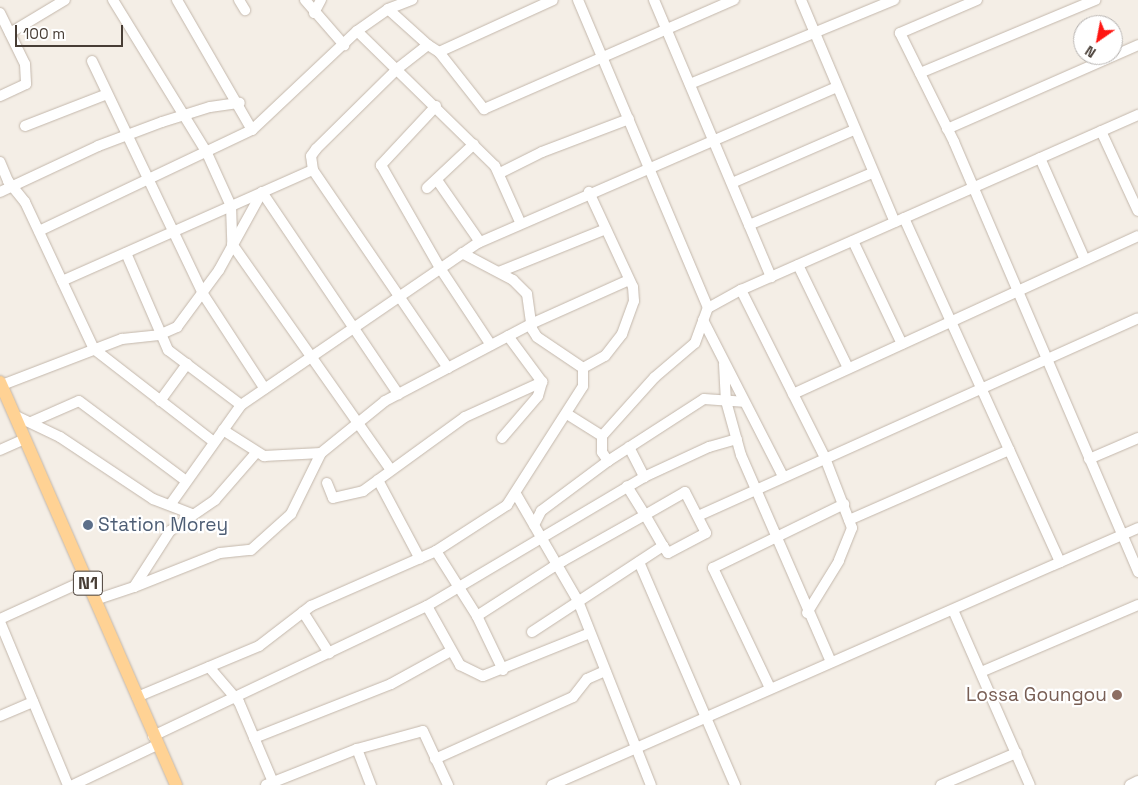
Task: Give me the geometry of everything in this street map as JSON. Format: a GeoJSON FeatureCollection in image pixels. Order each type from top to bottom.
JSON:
{"type":"FeatureCollection","features":[{"type":"Feature","properties":{"kind":"main road","name":"N1"},"geometry":{"type":"LineString","coordinates":[[1,384],[155,741],[176,785]]}},
{"type":"Feature","properties":{"kind":"street"},"geometry":{"type":"LineString","coordinates":[[10,33],[65,0]]}},
{"type":"Feature","properties":{"kind":"street"},"geometry":{"type":"LineString","coordinates":[[112,0],[206,151],[231,206],[232,244],[390,470]]}},
{"type":"Feature","properties":{"kind":"street"},"geometry":{"type":"LineString","coordinates":[[176,0],[240,103],[252,130]]}},
{"type":"Feature","properties":{"kind":"street"},"geometry":{"type":"LineString","coordinates":[[239,0],[245,10]]}},
{"type":"Feature","properties":{"kind":"street"},"geometry":{"type":"LineString","coordinates":[[305,0],[314,13],[344,45]]}},
{"type":"Feature","properties":{"kind":"street"},"geometry":{"type":"LineString","coordinates":[[314,13],[321,0]]}},
{"type":"Feature","properties":{"kind":"street"},"geometry":{"type":"LineString","coordinates":[[39,231],[252,130],[357,31],[388,9],[412,0]]}},
{"type":"Feature","properties":{"kind":"street"},"geometry":{"type":"LineString","coordinates":[[439,52],[553,0]]}},
{"type":"Feature","properties":{"kind":"street"},"geometry":{"type":"LineString","coordinates":[[578,0],[708,308]]}},
{"type":"Feature","properties":{"kind":"street"},"geometry":{"type":"LineString","coordinates":[[654,0],[771,277]]}},
{"type":"Feature","properties":{"kind":"street"},"geometry":{"type":"LineString","coordinates":[[801,0],[872,173],[900,220],[951,321],[1060,562]]}},
{"type":"Feature","properties":{"kind":"street"},"geometry":{"type":"LineString","coordinates":[[690,84],[894,0]]}},
{"type":"Feature","properties":{"kind":"street"},"geometry":{"type":"LineString","coordinates":[[977,0],[900,33],[947,130],[1138,572]]}},
{"type":"Feature","properties":{"kind":"street"},"geometry":{"type":"LineString","coordinates":[[920,73],[1095,0]]}},
{"type":"Feature","properties":{"kind":"street"},"geometry":{"type":"LineString","coordinates":[[388,9],[428,45],[439,52],[484,109],[602,55],[730,1]]}},
{"type":"Feature","properties":{"kind":"street"},"geometry":{"type":"LineString","coordinates":[[0,14],[25,64],[26,84],[0,96]]}},
{"type":"Feature","properties":{"kind":"street"},"geometry":{"type":"LineString","coordinates":[[357,31],[436,106],[500,173],[520,222]]}},
{"type":"Feature","properties":{"kind":"street"},"geometry":{"type":"LineString","coordinates":[[428,45],[397,69],[311,156],[313,170],[448,368]]}},
{"type":"Feature","properties":{"kind":"street"},"geometry":{"type":"LineString","coordinates":[[947,130],[1138,45]]}},
{"type":"Feature","properties":{"kind":"street"},"geometry":{"type":"LineString","coordinates":[[92,61],[203,294],[265,389]]}},
{"type":"Feature","properties":{"kind":"street"},"geometry":{"type":"LineString","coordinates":[[170,505],[185,480],[241,405],[353,326],[462,253],[520,222],[836,87]]}},
{"type":"Feature","properties":{"kind":"street"},"geometry":{"type":"LineString","coordinates":[[25,126],[107,94]]}},
{"type":"Feature","properties":{"kind":"street"},"geometry":{"type":"LineString","coordinates":[[0,192],[127,135],[183,114],[240,103]]}},
{"type":"Feature","properties":{"kind":"street"},"geometry":{"type":"LineString","coordinates":[[436,106],[381,165],[440,268],[491,345]]}},
{"type":"Feature","properties":{"kind":"street"},"geometry":{"type":"LineString","coordinates":[[608,461],[602,452],[602,436],[655,377],[695,343],[708,308],[741,290],[1138,115]]}},
{"type":"Feature","properties":{"kind":"street"},"geometry":{"type":"LineString","coordinates":[[500,173],[542,152],[629,119]]}},
{"type":"Feature","properties":{"kind":"street"},"geometry":{"type":"LineString","coordinates":[[732,183],[854,130]]}},
{"type":"Feature","properties":{"kind":"street"},"geometry":{"type":"LineString","coordinates":[[1101,131],[1138,210]]}},
{"type":"Feature","properties":{"kind":"street"},"geometry":{"type":"LineString","coordinates":[[428,188],[474,144]]}},
{"type":"Feature","properties":{"kind":"street"},"geometry":{"type":"LineString","coordinates":[[1040,158],[1085,260]]}},
{"type":"Feature","properties":{"kind":"street"},"geometry":{"type":"LineString","coordinates":[[0,162],[12,187],[25,202],[94,350],[214,442]]}},
{"type":"Feature","properties":{"kind":"street"},"geometry":{"type":"LineString","coordinates":[[62,281],[313,170]]}},
{"type":"Feature","properties":{"kind":"street"},"geometry":{"type":"LineString","coordinates":[[750,225],[872,173]]}},
{"type":"Feature","properties":{"kind":"street"},"geometry":{"type":"LineString","coordinates":[[437,180],[480,242]]}},
{"type":"Feature","properties":{"kind":"street"},"geometry":{"type":"LineString","coordinates":[[1,384],[122,339],[159,335],[182,323],[203,294],[262,192]]}},
{"type":"Feature","properties":{"kind":"street"},"geometry":{"type":"LineString","coordinates":[[262,192],[398,394]]}},
{"type":"Feature","properties":{"kind":"street"},"geometry":{"type":"LineString","coordinates":[[583,368],[605,356],[622,334],[634,301],[629,280],[589,192]]}},
{"type":"Feature","properties":{"kind":"street"},"geometry":{"type":"LineString","coordinates":[[499,272],[606,229]]}},
{"type":"Feature","properties":{"kind":"street"},"geometry":{"type":"LineString","coordinates":[[792,394],[1138,236]]}},
{"type":"Feature","properties":{"kind":"street"},"geometry":{"type":"LineString","coordinates":[[852,241],[902,344]]}},
{"type":"Feature","properties":{"kind":"street"},"geometry":{"type":"LineString","coordinates":[[126,253],[159,335],[168,350],[241,405]]}},
{"type":"Feature","properties":{"kind":"street"},"geometry":{"type":"LineString","coordinates":[[462,253],[499,272],[527,294],[531,324],[537,338],[583,368]]}},
{"type":"Feature","properties":{"kind":"street"},"geometry":{"type":"LineString","coordinates":[[798,265],[848,368]]}},
{"type":"Feature","properties":{"kind":"street"},"geometry":{"type":"LineString","coordinates":[[95,600],[134,587],[220,553],[251,550],[291,514],[321,452],[398,394],[531,324],[629,280]]}},
{"type":"Feature","properties":{"kind":"street"},"geometry":{"type":"LineString","coordinates":[[741,290],[825,458],[852,528],[847,546],[807,613]]}},
{"type":"Feature","properties":{"kind":"street"},"geometry":{"type":"LineString","coordinates":[[698,516],[783,476],[1138,318]]}},
{"type":"Feature","properties":{"kind":"street"},"geometry":{"type":"LineString","coordinates":[[703,320],[743,402],[783,476]]}},
{"type":"Feature","properties":{"kind":"street"},"geometry":{"type":"LineString","coordinates":[[508,336],[542,382]]}},
{"type":"Feature","properties":{"kind":"street"},"geometry":{"type":"LineString","coordinates":[[160,401],[186,364]]}},
{"type":"Feature","properties":{"kind":"street"},"geometry":{"type":"LineString","coordinates":[[724,364],[726,402],[737,439],[774,538],[831,662]]}},
{"type":"Feature","properties":{"kind":"street"},"geometry":{"type":"LineString","coordinates":[[137,697],[259,646],[303,612],[420,559],[492,518],[516,494],[567,414],[583,386],[583,368]]}},
{"type":"Feature","properties":{"kind":"street"},"geometry":{"type":"LineString","coordinates":[[502,438],[538,396],[542,382]]}},
{"type":"Feature","properties":{"kind":"street"},"geometry":{"type":"LineString","coordinates":[[327,483],[333,498],[363,490],[465,417],[542,382]]}},
{"type":"Feature","properties":{"kind":"street"},"geometry":{"type":"LineString","coordinates":[[534,525],[541,512],[608,461],[704,399],[743,402]]}},
{"type":"Feature","properties":{"kind":"street"},"geometry":{"type":"LineString","coordinates":[[31,422],[79,401],[185,480]]}},
{"type":"Feature","properties":{"kind":"street"},"geometry":{"type":"LineString","coordinates":[[567,414],[602,436]]}},
{"type":"Feature","properties":{"kind":"street"},"geometry":{"type":"LineString","coordinates":[[14,415],[31,422],[154,499],[192,514]]}},
{"type":"Feature","properties":{"kind":"street"},"geometry":{"type":"LineString","coordinates":[[223,430],[255,454],[272,457],[321,452]]}},
{"type":"Feature","properties":{"kind":"street"},"geometry":{"type":"LineString","coordinates":[[1089,459],[1138,438]]}},
{"type":"Feature","properties":{"kind":"street"},"geometry":{"type":"LineString","coordinates":[[0,450],[25,439]]}},
{"type":"Feature","properties":{"kind":"street"},"geometry":{"type":"LineString","coordinates":[[73,785],[237,699],[427,606],[542,540],[644,477],[708,447],[737,439]]}},
{"type":"Feature","properties":{"kind":"street"},"geometry":{"type":"LineString","coordinates":[[629,447],[644,477]]}},
{"type":"Feature","properties":{"kind":"street"},"geometry":{"type":"LineString","coordinates":[[850,520],[1009,450]]}},
{"type":"Feature","properties":{"kind":"street"},"geometry":{"type":"LineString","coordinates":[[134,587],[170,531],[214,500],[255,454]]}},
{"type":"Feature","properties":{"kind":"street"},"geometry":{"type":"LineString","coordinates":[[378,480],[420,559]]}},
{"type":"Feature","properties":{"kind":"street"},"geometry":{"type":"LineString","coordinates":[[476,616],[556,565],[645,515],[685,492],[706,533],[668,553],[664,546],[645,515],[627,486]]}},
{"type":"Feature","properties":{"kind":"street"},"geometry":{"type":"LineString","coordinates":[[516,494],[578,601],[604,671],[651,785]]}},
{"type":"Feature","properties":{"kind":"street"},"geometry":{"type":"LineString","coordinates":[[770,688],[713,568],[844,504]]}},
{"type":"Feature","properties":{"kind":"street"},"geometry":{"type":"LineString","coordinates":[[552,785],[576,780],[635,749],[770,688],[1138,528]]}},
{"type":"Feature","properties":{"kind":"street"},"geometry":{"type":"LineString","coordinates":[[532,632],[664,546]]}},
{"type":"Feature","properties":{"kind":"street"},"geometry":{"type":"LineString","coordinates":[[436,551],[476,616],[502,670]]}},
{"type":"Feature","properties":{"kind":"street"},"geometry":{"type":"LineString","coordinates":[[638,562],[735,785]]}},
{"type":"Feature","properties":{"kind":"street"},"geometry":{"type":"LineString","coordinates":[[68,785],[0,620],[86,580]]}},
{"type":"Feature","properties":{"kind":"street"},"geometry":{"type":"LineString","coordinates":[[981,672],[1138,605]]}},
{"type":"Feature","properties":{"kind":"street"},"geometry":{"type":"LineString","coordinates":[[427,606],[451,651],[471,673],[483,676],[502,670],[590,633]]}},
{"type":"Feature","properties":{"kind":"street"},"geometry":{"type":"LineString","coordinates":[[953,610],[1030,785]]}},
{"type":"Feature","properties":{"kind":"street"},"geometry":{"type":"LineString","coordinates":[[303,612],[329,654]]}},
{"type":"Feature","properties":{"kind":"street"},"geometry":{"type":"LineString","coordinates":[[254,738],[391,684],[451,651]]}},
{"type":"Feature","properties":{"kind":"street"},"geometry":{"type":"LineString","coordinates":[[209,667],[237,699],[254,738],[269,784],[291,780],[357,749],[423,730],[448,785]]}},
{"type":"Feature","properties":{"kind":"street"},"geometry":{"type":"LineString","coordinates":[[435,759],[573,697],[587,679],[604,671]]}},
{"type":"Feature","properties":{"kind":"street"},"geometry":{"type":"LineString","coordinates":[[0,716],[33,702]]}},
{"type":"Feature","properties":{"kind":"street"},"geometry":{"type":"LineString","coordinates":[[357,749],[371,785]]}},
{"type":"Feature","properties":{"kind":"street"},"geometry":{"type":"LineString","coordinates":[[941,785],[1016,753]]}},
{"type":"Feature","properties":{"kind":"street"},"geometry":{"type":"LineString","coordinates":[[1130,785],[1138,781]]}},
{"type":"Feature","properties":{"kind":"place","name":"Station Morey"},"geometry":{"type":"Point","coordinates":[88,525]}},
{"type":"Feature","properties":{"kind":"place","name":"Lossa Goungou"},"geometry":{"type":"Point","coordinates":[1117,695]}}]}
